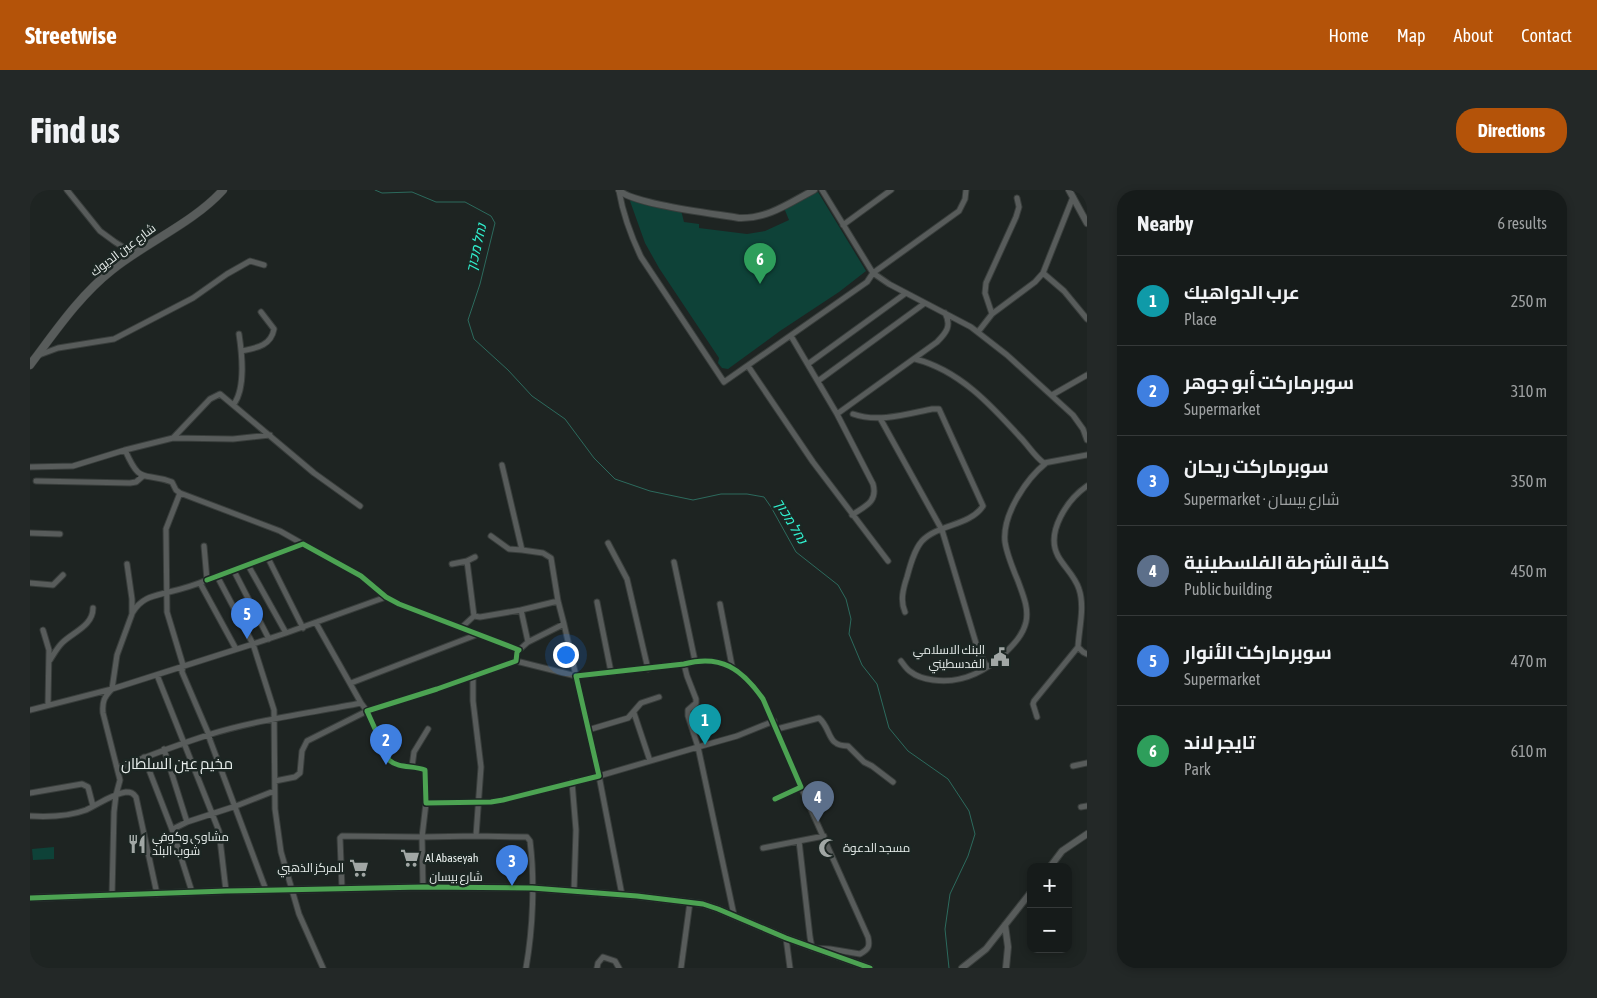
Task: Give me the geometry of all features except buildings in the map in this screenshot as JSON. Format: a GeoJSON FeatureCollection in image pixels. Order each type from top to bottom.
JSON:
{"type":"FeatureCollection","features":[{"type":"Feature","properties":{"kind":"main road","name":"شارع عين الديوك"},"geometry":{"type":"LineString","coordinates":[[30,365],[79,302],[101,279],[195,213],[221,191]]}},
{"type":"Feature","properties":{"kind":"street"},"geometry":{"type":"LineString","coordinates":[[67,190],[100,231],[134,254]]}},
{"type":"Feature","properties":{"kind":"street"},"geometry":{"type":"LineString","coordinates":[[619,191],[628,196],[660,204],[739,218],[751,218],[768,214],[814,190]]}},
{"type":"Feature","properties":{"kind":"street"},"geometry":{"type":"LineString","coordinates":[[822,190],[873,273],[889,284],[963,322],[978,332],[1052,395],[1078,421],[1087,440]]}},
{"type":"Feature","properties":{"kind":"street"},"geometry":{"type":"LineString","coordinates":[[843,225],[891,190]]}},
{"type":"Feature","properties":{"kind":"street"},"geometry":{"type":"LineString","coordinates":[[619,191],[632,239],[641,257],[724,382],[867,282],[873,273],[959,211],[965,200],[966,190]]}},
{"type":"Feature","properties":{"kind":"street"},"geometry":{"type":"LineString","coordinates":[[1069,190],[1087,223]]}},
{"type":"Feature","properties":{"kind":"street"},"geometry":{"type":"LineString","coordinates":[[978,332],[992,314],[1035,282],[1043,273],[1073,197]]}},
{"type":"Feature","properties":{"kind":"street"},"geometry":{"type":"LineString","coordinates":[[992,314],[985,292],[986,283],[1016,217],[1017,198]]}},
{"type":"Feature","properties":{"kind":"street"},"geometry":{"type":"LineString","coordinates":[[36,356],[58,348],[114,339],[193,298],[227,274],[250,261],[264,265]]}},
{"type":"Feature","properties":{"kind":"street"},"geometry":{"type":"LineString","coordinates":[[1043,273],[1064,291],[1087,319]]}},
{"type":"Feature","properties":{"kind":"street"},"geometry":{"type":"LineString","coordinates":[[808,364],[906,293]]}},
{"type":"Feature","properties":{"kind":"street"},"geometry":{"type":"LineString","coordinates":[[818,381],[925,303]]}},
{"type":"Feature","properties":{"kind":"street"},"geometry":{"type":"LineString","coordinates":[[242,350],[262,345],[272,336],[274,329],[261,312]]}},
{"type":"Feature","properties":{"kind":"street"},"geometry":{"type":"LineString","coordinates":[[945,313],[948,320],[948,329]]}},
{"type":"Feature","properties":{"kind":"street"},"geometry":{"type":"LineString","coordinates":[[837,414],[915,359],[937,342],[954,324],[963,322]]}},
{"type":"Feature","properties":{"kind":"street"},"geometry":{"type":"LineString","coordinates":[[234,404],[237,400],[241,382],[242,350],[239,334]]}},
{"type":"Feature","properties":{"kind":"street"},"geometry":{"type":"LineString","coordinates":[[791,336],[837,414],[868,472],[876,493],[873,500],[852,515]]}},
{"type":"Feature","properties":{"kind":"street"},"geometry":{"type":"LineString","coordinates":[[915,359],[941,370],[970,388],[1002,417],[1041,461],[1046,463]]}},
{"type":"Feature","properties":{"kind":"street"},"geometry":{"type":"LineString","coordinates":[[748,366],[813,462],[888,561]]}},
{"type":"Feature","properties":{"kind":"street"},"geometry":{"type":"LineString","coordinates":[[1052,395],[1087,375]]}},
{"type":"Feature","properties":{"kind":"street"},"geometry":{"type":"LineString","coordinates":[[174,438],[210,399],[220,394],[314,473],[360,506]]}},
{"type":"Feature","properties":{"kind":"street"},"geometry":{"type":"LineString","coordinates":[[854,414],[860,417],[880,418],[939,409],[983,506],[969,518],[925,539],[918,547],[905,585],[902,605],[905,612]]}},
{"type":"Feature","properties":{"kind":"street"},"geometry":{"type":"LineString","coordinates":[[880,418],[942,530],[977,645],[987,667]]}},
{"type":"Feature","properties":{"kind":"street"},"geometry":{"type":"LineString","coordinates":[[30,467],[73,466],[125,450],[174,438],[233,439],[270,435]]}},
{"type":"Feature","properties":{"kind":"street"},"geometry":{"type":"LineString","coordinates":[[125,450],[134,468],[143,476],[172,482],[180,493],[280,532],[361,576],[386,597],[408,608],[519,650]]}},
{"type":"Feature","properties":{"kind":"street"},"geometry":{"type":"LineString","coordinates":[[901,662],[912,673],[928,679],[948,681],[964,679],[987,667],[1010,648],[1021,635],[1027,614],[1007,551],[1005,528],[1007,519],[1019,495],[1037,470],[1046,463],[1087,455]]}},
{"type":"Feature","properties":{"kind":"street"},"geometry":{"type":"LineString","coordinates":[[502,465],[522,550]]}},
{"type":"Feature","properties":{"kind":"street"},"geometry":{"type":"LineString","coordinates":[[36,482],[130,483],[136,482],[143,476]]}},
{"type":"Feature","properties":{"kind":"street"},"geometry":{"type":"LineString","coordinates":[[1037,718],[1033,704],[1034,701],[1078,647],[1081,622],[1079,588],[1058,556],[1054,536],[1056,526],[1064,513],[1079,493],[1087,486]]}},
{"type":"Feature","properties":{"kind":"street"},"geometry":{"type":"LineString","coordinates":[[180,493],[166,529],[168,612],[183,665],[182,672],[209,735],[266,890]]}},
{"type":"Feature","properties":{"kind":"street"},"geometry":{"type":"LineString","coordinates":[[30,533],[60,534]]}},
{"type":"Feature","properties":{"kind":"street"},"geometry":{"type":"LineString","coordinates":[[491,536],[509,549],[543,553],[551,558],[558,601],[599,776],[622,895]]}},
{"type":"Feature","properties":{"kind":"street"},"geometry":{"type":"LineString","coordinates":[[608,543],[627,579],[648,669]]}},
{"type":"Feature","properties":{"kind":"street"},"geometry":{"type":"LineString","coordinates":[[112,896],[113,828],[116,795],[120,780],[102,704],[105,696],[112,689],[117,655],[132,614],[137,606],[153,595],[200,583],[302,544]]}},
{"type":"Feature","properties":{"kind":"street"},"geometry":{"type":"LineString","coordinates":[[204,546],[207,580]]}},
{"type":"Feature","properties":{"kind":"street"},"geometry":{"type":"LineString","coordinates":[[452,564],[475,557]]}},
{"type":"Feature","properties":{"kind":"street"},"geometry":{"type":"LineString","coordinates":[[268,558],[303,628]]}},
{"type":"Feature","properties":{"kind":"street"},"geometry":{"type":"LineString","coordinates":[[467,561],[474,616]]}},
{"type":"Feature","properties":{"kind":"street"},"geometry":{"type":"LineString","coordinates":[[674,562],[695,661]]}},
{"type":"Feature","properties":{"kind":"street"},"geometry":{"type":"LineString","coordinates":[[127,564],[132,614]]}},
{"type":"Feature","properties":{"kind":"street"},"geometry":{"type":"LineString","coordinates":[[248,566],[286,633]]}},
{"type":"Feature","properties":{"kind":"street"},"geometry":{"type":"LineString","coordinates":[[234,571],[269,639]]}},
{"type":"Feature","properties":{"kind":"street"},"geometry":{"type":"LineString","coordinates":[[30,583],[53,585],[63,575]]}},
{"type":"Feature","properties":{"kind":"street"},"geometry":{"type":"LineString","coordinates":[[217,576],[253,644],[272,700],[274,720],[274,809],[281,852],[300,914],[323,968]]}},
{"type":"Feature","properties":{"kind":"street"},"geometry":{"type":"LineString","coordinates":[[200,583],[236,649]]}},
{"type":"Feature","properties":{"kind":"street"},"geometry":{"type":"LineString","coordinates":[[30,710],[112,689],[157,675],[183,665],[303,628],[386,597]]}},
{"type":"Feature","properties":{"kind":"street"},"geometry":{"type":"LineString","coordinates":[[474,616],[480,617],[521,610],[558,601]]}},
{"type":"Feature","properties":{"kind":"street"},"geometry":{"type":"LineString","coordinates":[[597,602],[611,672]]}},
{"type":"Feature","properties":{"kind":"street"},"geometry":{"type":"LineString","coordinates":[[720,604],[732,666]]}},
{"type":"Feature","properties":{"kind":"street"},"geometry":{"type":"LineString","coordinates":[[50,660],[60,645],[91,619],[93,608]]}},
{"type":"Feature","properties":{"kind":"street"},"geometry":{"type":"LineString","coordinates":[[521,610],[528,642]]}},
{"type":"Feature","properties":{"kind":"street"},"geometry":{"type":"LineString","coordinates":[[461,628],[474,616]]}},
{"type":"Feature","properties":{"kind":"street"},"geometry":{"type":"LineString","coordinates":[[316,623],[351,683],[360,703],[368,711],[389,760],[394,764],[425,770],[426,803],[422,837],[423,887]]}},
{"type":"Feature","properties":{"kind":"street"},"geometry":{"type":"LineString","coordinates":[[516,660],[517,652],[528,642],[564,624]]}},
{"type":"Feature","properties":{"kind":"street"},"geometry":{"type":"LineString","coordinates":[[43,630],[50,660],[48,704]]}},
{"type":"Feature","properties":{"kind":"street"},"geometry":{"type":"LineString","coordinates":[[351,683],[476,635]]}},
{"type":"Feature","properties":{"kind":"street"},"geometry":{"type":"LineString","coordinates":[[1078,647],[1087,654]]}},
{"type":"Feature","properties":{"kind":"street"},"geometry":{"type":"LineString","coordinates":[[275,780],[295,777],[300,773],[302,751],[307,741],[368,711],[437,689],[516,660],[576,676],[648,669],[695,661],[717,662],[732,666],[763,698],[870,944],[868,949],[860,954],[812,948],[799,841]]}},
{"type":"Feature","properties":{"kind":"street"},"geometry":{"type":"LineString","coordinates":[[684,664],[686,676],[696,699],[696,702],[688,710],[688,716],[698,747],[734,915]]}},
{"type":"Feature","properties":{"kind":"street"},"geometry":{"type":"LineString","coordinates":[[157,675],[218,830],[226,891]]}},
{"type":"Feature","properties":{"kind":"street"},"geometry":{"type":"LineString","coordinates":[[473,675],[473,701],[481,767],[476,836]]}},
{"type":"Feature","properties":{"kind":"street"},"geometry":{"type":"LineString","coordinates":[[588,730],[628,718],[641,703],[660,698]]}},
{"type":"Feature","properties":{"kind":"street"},"geometry":{"type":"LineString","coordinates":[[118,768],[164,749],[209,735],[360,703]]}},
{"type":"Feature","properties":{"kind":"street"},"geometry":{"type":"LineString","coordinates":[[634,713],[650,761]]}},
{"type":"Feature","properties":{"kind":"street"},"geometry":{"type":"LineString","coordinates":[[777,729],[819,718],[834,742],[842,746],[848,746],[864,762],[893,782]]}},
{"type":"Feature","properties":{"kind":"street"},"geometry":{"type":"LineString","coordinates":[[426,803],[490,802],[513,798],[599,776],[736,736],[774,721]]}},
{"type":"Feature","properties":{"kind":"street"},"geometry":{"type":"LineString","coordinates":[[412,767],[414,752],[428,729]]}},
{"type":"Feature","properties":{"kind":"street"},"geometry":{"type":"LineString","coordinates":[[164,749],[187,822]]}},
{"type":"Feature","properties":{"kind":"street"},"geometry":{"type":"LineString","coordinates":[[144,757],[173,832],[192,892]]}},
{"type":"Feature","properties":{"kind":"street"},"geometry":{"type":"LineString","coordinates":[[1073,766],[1087,763]]}},
{"type":"Feature","properties":{"kind":"street"},"geometry":{"type":"LineString","coordinates":[[572,782],[576,830],[574,891]]}},
{"type":"Feature","properties":{"kind":"street"},"geometry":{"type":"LineString","coordinates":[[30,793],[82,784],[88,786],[93,806]]}},
{"type":"Feature","properties":{"kind":"street"},"geometry":{"type":"LineString","coordinates":[[775,798],[801,787]]}},
{"type":"Feature","properties":{"kind":"street"},"geometry":{"type":"LineString","coordinates":[[173,832],[177,826],[236,806],[274,790]]}},
{"type":"Feature","properties":{"kind":"street"},"geometry":{"type":"LineString","coordinates":[[30,816],[40,817],[78,812],[116,795],[128,792],[136,797],[157,894]]}},
{"type":"Feature","properties":{"kind":"street"},"geometry":{"type":"LineString","coordinates":[[1053,863],[1062,851],[1076,839],[1087,834]]}},
{"type":"Feature","properties":{"kind":"street"},"geometry":{"type":"LineString","coordinates":[[342,889],[341,837],[528,836],[531,846],[532,888],[531,936],[526,968]]}},
{"type":"Feature","properties":{"kind":"street"},"geometry":{"type":"LineString","coordinates":[[763,848],[824,836]]}},
{"type":"Feature","properties":{"kind":"street","name":"شارع بيسان"},"geometry":{"type":"LineString","coordinates":[[30,898],[226,891],[423,887],[532,888],[574,891],[702,904],[734,915],[812,948],[870,968]]}},
{"type":"Feature","properties":{"kind":"street"},"geometry":{"type":"LineString","coordinates":[[962,968],[986,949],[1027,897]]}},
{"type":"Feature","properties":{"kind":"street"},"geometry":{"type":"LineString","coordinates":[[681,968],[690,902]]}},
{"type":"Feature","properties":{"kind":"street"},"geometry":{"type":"LineString","coordinates":[[1005,925],[1008,954],[1006,968]]}},
{"type":"Feature","properties":{"kind":"street"},"geometry":{"type":"LineString","coordinates":[[996,936],[1007,939]]}},
{"type":"Feature","properties":{"kind":"street"},"geometry":{"type":"LineString","coordinates":[[786,938],[790,968]]}},
{"type":"Feature","properties":{"kind":"street"},"geometry":{"type":"LineString","coordinates":[[597,968],[602,957],[615,961],[619,968]]}},
{"type":"Feature","properties":{"kind":"green space"},"geometry":{"type":"Polygon","coordinates":[[[818,192],[866,271],[728,369],[722,368],[718,363],[719,358],[659,268],[645,243],[630,201],[633,199],[681,210],[684,222],[699,224],[699,228],[747,234],[765,231],[789,220],[784,208],[818,192]]]}},
{"type":"Feature","properties":{"kind":"green space"},"geometry":{"type":"Polygon","coordinates":[[[54,847],[54,859],[33,860],[32,849],[54,847]]]}},
{"type":"Feature","properties":{"kind":"waterway","name":"נחל מכוך"},"geometry":{"type":"LineString","coordinates":[[375,190],[382,193],[412,192],[436,202],[465,202],[491,216],[495,223],[480,284],[468,320],[474,339],[508,370],[532,396],[565,419],[594,458],[615,479],[650,491],[693,500],[721,494],[747,494],[764,497],[796,552],[838,585],[846,599],[851,619],[849,634],[862,665],[877,684],[889,728],[908,751],[948,779],[969,811],[975,834],[968,856],[950,894],[945,929],[949,968]]}},
{"type":"Feature","properties":{"kind":"cycle path"},"geometry":{"type":"LineString","coordinates":[[207,580],[303,544],[361,576],[386,597],[399,604],[519,650],[516,661],[367,711],[389,760],[397,765],[425,770],[426,803],[491,802],[599,776],[576,676],[697,661],[709,661],[730,666],[747,679],[763,699],[801,787],[775,799]]}},
{"type":"Feature","properties":{"kind":"cycle path"},"geometry":{"type":"LineString","coordinates":[[30,898],[226,891],[423,887],[532,888],[637,896],[703,904],[786,938],[870,968]]}},
{"type":"Feature","properties":{"kind":"place","name":"تايجر لاند"},"geometry":{"type":"Point","coordinates":[760,284]}},
{"type":"Feature","properties":{"kind":"place","name":"سوبرماركت الأنوار"},"geometry":{"type":"Point","coordinates":[247,639]}},
{"type":"Feature","properties":{"kind":"place","name":"البنك الاسلامي الفدسطيني"},"geometry":{"type":"Point","coordinates":[1000,657]}},
{"type":"Feature","properties":{"kind":"place","name":"عرب الدواهيك"},"geometry":{"type":"Point","coordinates":[705,745]}},
{"type":"Feature","properties":{"kind":"place","name":"سوبرماركت أبو جوهر"},"geometry":{"type":"Point","coordinates":[386,765]}},
{"type":"Feature","properties":{"kind":"place","name":"كلية الشرطة الفلسطينية"},"geometry":{"type":"Point","coordinates":[818,822]}},
{"type":"Feature","properties":{"kind":"place","name":"مشاوي وكوفي شوب البلد"},"geometry":{"type":"Point","coordinates":[137,844]}},
{"type":"Feature","properties":{"kind":"place","name":"مسجد الدعوة"},"geometry":{"type":"Point","coordinates":[828,848]}},
{"type":"Feature","properties":{"kind":"place","name":"Al Abaseyah"},"geometry":{"type":"Point","coordinates":[410,858]}},
{"type":"Feature","properties":{"kind":"place","name":"المركز الذهبي"},"geometry":{"type":"Point","coordinates":[359,868]}},
{"type":"Feature","properties":{"kind":"place","name":"سوبرماركت ريحان"},"geometry":{"type":"Point","coordinates":[512,886]}},
{"type":"Feature","properties":{"kind":"district","name":"مخيم عين السلطان"},"geometry":{"type":"Point","coordinates":[177,764]}}]}
